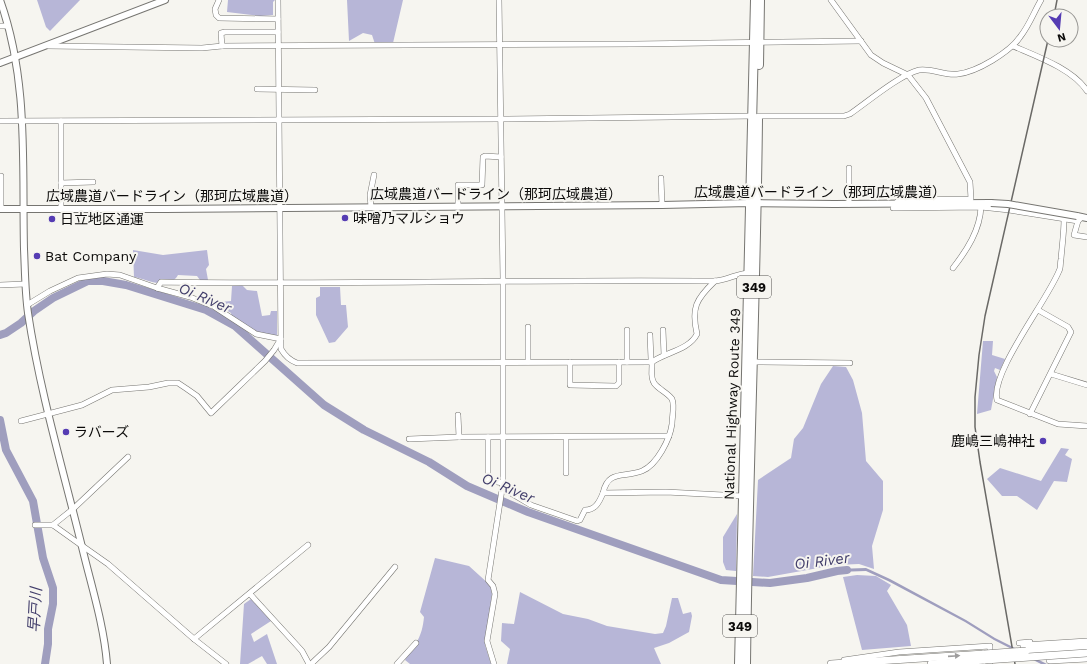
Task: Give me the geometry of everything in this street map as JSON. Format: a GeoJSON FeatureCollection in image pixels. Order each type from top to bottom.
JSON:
{"type":"FeatureCollection","features":[{"type":"Feature","properties":{"kind":"highway","name":"National Highway Route 349"},"geometry":{"type":"LineString","coordinates":[[746,664],[742,496],[753,203],[756,42],[755,0]]}},
{"type":"Feature","properties":{"kind":"highway","name":"National Highway Route 349"},"geometry":{"type":"LineString","coordinates":[[756,42],[760,0]]}},
{"type":"Feature","properties":{"kind":"highway","name":"National Highway Route 349"},"geometry":{"type":"LineString","coordinates":[[744,575],[752,362],[751,273]]}},
{"type":"Feature","properties":{"kind":"highway","name":"National Highway Route 349"},"geometry":{"type":"LineString","coordinates":[[739,664],[744,587]]}},
{"type":"Feature","properties":{"kind":"main road"},"geometry":{"type":"LineString","coordinates":[[986,659],[1024,646],[1087,642]]}},
{"type":"Feature","properties":{"kind":"main road"},"geometry":{"type":"LineString","coordinates":[[931,664],[1087,647]]}},
{"type":"Feature","properties":{"kind":"main road"},"geometry":{"type":"LineString","coordinates":[[830,664],[986,659],[1087,653]]}},
{"type":"Feature","properties":{"kind":"main road"},"geometry":{"type":"LineString","coordinates":[[986,659],[1026,662],[1087,658]]}},
{"type":"Feature","properties":{"kind":"street"},"geometry":{"type":"LineString","coordinates":[[0,0],[16,57],[20,86],[25,284],[30,328],[37,366],[97,607],[106,649],[107,664]]}},
{"type":"Feature","properties":{"kind":"street"},"geometry":{"type":"LineString","coordinates":[[0,63],[165,0]]}},
{"type":"Feature","properties":{"kind":"street"},"geometry":{"type":"LineString","coordinates":[[219,0],[215,9],[216,15],[220,18],[278,19]]}},
{"type":"Feature","properties":{"kind":"street"},"geometry":{"type":"LineString","coordinates":[[278,0],[281,349],[284,355],[291,361],[297,363],[652,362],[694,340],[697,334],[694,313],[699,298],[715,281]]}},
{"type":"Feature","properties":{"kind":"street"},"geometry":{"type":"LineString","coordinates":[[494,664],[488,641],[495,594],[493,586],[488,580],[503,482],[499,0]]}},
{"type":"Feature","properties":{"kind":"street"},"geometry":{"type":"LineString","coordinates":[[831,0],[871,55],[883,63],[908,75],[926,98],[970,182],[971,198],[899,200],[894,206]]}},
{"type":"Feature","properties":{"kind":"street"},"geometry":{"type":"LineString","coordinates":[[0,121],[844,116],[850,114],[908,75],[918,70],[927,69],[952,74],[966,73],[983,66],[1013,46],[1024,32],[1041,0]]}},
{"type":"Feature","properties":{"kind":"street"},"geometry":{"type":"LineString","coordinates":[[0,26],[8,26]]}},
{"type":"Feature","properties":{"kind":"street"},"geometry":{"type":"LineString","coordinates":[[222,46],[221,33],[278,32]]}},
{"type":"Feature","properties":{"kind":"street"},"geometry":{"type":"LineString","coordinates":[[42,47],[202,48],[222,46],[861,41]]}},
{"type":"Feature","properties":{"kind":"street"},"geometry":{"type":"LineString","coordinates":[[1013,46],[1044,59],[1072,76],[1087,91]]}},
{"type":"Feature","properties":{"kind":"street"},"geometry":{"type":"LineString","coordinates":[[257,89],[314,90]]}},
{"type":"Feature","properties":{"kind":"street"},"geometry":{"type":"LineString","coordinates":[[61,121],[61,209]]}},
{"type":"Feature","properties":{"kind":"street"},"geometry":{"type":"LineString","coordinates":[[458,207],[458,185],[482,185],[483,157],[501,157]]}},
{"type":"Feature","properties":{"kind":"street"},"geometry":{"type":"LineString","coordinates":[[849,168],[849,204]]}},
{"type":"Feature","properties":{"kind":"street"},"geometry":{"type":"LineString","coordinates":[[371,207],[370,195],[374,175]]}},
{"type":"Feature","properties":{"kind":"street"},"geometry":{"type":"LineString","coordinates":[[0,176],[1,209]]}},
{"type":"Feature","properties":{"kind":"street"},"geometry":{"type":"LineString","coordinates":[[661,178],[662,205]]}},
{"type":"Feature","properties":{"kind":"street"},"geometry":{"type":"LineString","coordinates":[[61,183],[93,182]]}},
{"type":"Feature","properties":{"kind":"street","name":"広域農道バードライン（那珂広域農道）"},"geometry":{"type":"LineString","coordinates":[[1,209],[458,207],[753,203],[894,206],[907,204],[991,203],[1008,204],[1081,218]]}},
{"type":"Feature","properties":{"kind":"street"},"geometry":{"type":"LineString","coordinates":[[894,206],[981,207],[1064,219],[1081,218],[1074,234],[1087,237]]}},
{"type":"Feature","properties":{"kind":"street"},"geometry":{"type":"LineString","coordinates":[[953,268],[973,236],[977,227],[981,207]]}},
{"type":"Feature","properties":{"kind":"street"},"geometry":{"type":"LineString","coordinates":[[1064,219],[1060,270],[1007,362],[1000,376],[996,395],[997,400],[1058,424],[1087,426]]}},
{"type":"Feature","properties":{"kind":"street"},"geometry":{"type":"LineString","coordinates":[[157,288],[161,282],[280,284],[502,281],[715,281],[724,280],[744,272],[751,273]]}},
{"type":"Feature","properties":{"kind":"street"},"geometry":{"type":"LineString","coordinates":[[27,305],[50,291],[78,278],[120,275],[157,288],[190,297],[213,306],[256,334],[281,339]]}},
{"type":"Feature","properties":{"kind":"street"},"geometry":{"type":"LineString","coordinates":[[0,285],[25,284]]}},
{"type":"Feature","properties":{"kind":"street"},"geometry":{"type":"LineString","coordinates":[[1030,414],[1071,332],[1068,326],[1038,310]]}},
{"type":"Feature","properties":{"kind":"street"},"geometry":{"type":"LineString","coordinates":[[528,327],[528,362]]}},
{"type":"Feature","properties":{"kind":"street"},"geometry":{"type":"LineString","coordinates":[[627,330],[627,362]]}},
{"type":"Feature","properties":{"kind":"street"},"geometry":{"type":"LineString","coordinates":[[663,330],[664,355]]}},
{"type":"Feature","properties":{"kind":"street"},"geometry":{"type":"LineString","coordinates":[[503,482],[509,492],[531,505],[577,521],[580,520],[585,510],[590,510],[595,507],[603,494],[604,488],[614,477],[620,474],[641,471],[657,459],[671,430],[673,407],[672,398],[654,383],[651,374],[652,362],[650,335]]}},
{"type":"Feature","properties":{"kind":"street"},"geometry":{"type":"LineString","coordinates":[[21,421],[82,405],[112,390],[148,387],[168,383],[178,383],[188,389],[197,396],[211,413],[265,361],[281,339]]}},
{"type":"Feature","properties":{"kind":"street"},"geometry":{"type":"LineString","coordinates":[[570,362],[570,385],[609,386],[616,386],[618,384],[618,362]]}},
{"type":"Feature","properties":{"kind":"street"},"geometry":{"type":"LineString","coordinates":[[752,362],[850,363]]}},
{"type":"Feature","properties":{"kind":"street"},"geometry":{"type":"LineString","coordinates":[[1051,374],[1087,385]]}},
{"type":"Feature","properties":{"kind":"street"},"geometry":{"type":"LineString","coordinates":[[458,415],[459,436]]}},
{"type":"Feature","properties":{"kind":"street"},"geometry":{"type":"LineString","coordinates":[[409,439],[459,436],[669,436]]}},
{"type":"Feature","properties":{"kind":"street"},"geometry":{"type":"LineString","coordinates":[[488,437],[488,480],[503,482]]}},
{"type":"Feature","properties":{"kind":"street"},"geometry":{"type":"LineString","coordinates":[[566,437],[566,473]]}},
{"type":"Feature","properties":{"kind":"street"},"geometry":{"type":"LineString","coordinates":[[53,525],[73,509],[128,457]]}},
{"type":"Feature","properties":{"kind":"street"},"geometry":{"type":"LineString","coordinates":[[603,494],[666,492],[742,496]]}},
{"type":"Feature","properties":{"kind":"street"},"geometry":{"type":"LineString","coordinates":[[35,525],[53,525],[82,545],[108,564],[194,639],[226,664]]}},
{"type":"Feature","properties":{"kind":"street"},"geometry":{"type":"LineString","coordinates":[[194,639],[308,545]]}},
{"type":"Feature","properties":{"kind":"street"},"geometry":{"type":"LineString","coordinates":[[250,594],[302,651],[310,664],[329,647],[395,567]]}},
{"type":"Feature","properties":{"kind":"street"},"geometry":{"type":"LineString","coordinates":[[1019,643],[1087,639]]}},
{"type":"Feature","properties":{"kind":"street"},"geometry":{"type":"LineString","coordinates":[[397,664],[416,643]]}},
{"type":"Feature","properties":{"kind":"street"},"geometry":{"type":"LineString","coordinates":[[830,664],[839,661],[899,652],[990,646],[986,659]]}},
{"type":"Feature","properties":{"kind":"shaded area"},"geometry":{"type":"Polygon","coordinates":[[[37,0],[80,0],[50,31],[46,27],[37,0]]]}},
{"type":"Feature","properties":{"kind":"shaded area"},"geometry":{"type":"Polygon","coordinates":[[[228,0],[275,0],[273,2],[273,15],[260,16],[227,12],[228,0]]]}},
{"type":"Feature","properties":{"kind":"shaded area"},"geometry":{"type":"Polygon","coordinates":[[[347,0],[403,0],[393,43],[375,44],[372,35],[363,33],[349,41],[347,0]]]}},
{"type":"Feature","properties":{"kind":"shaded area"},"geometry":{"type":"Polygon","coordinates":[[[133,250],[163,255],[207,250],[209,265],[206,269],[208,280],[200,280],[197,276],[178,275],[174,280],[169,282],[158,283],[134,277],[133,250]]]}},
{"type":"Feature","properties":{"kind":"shaded area"},"geometry":{"type":"Polygon","coordinates":[[[242,285],[247,290],[257,291],[262,316],[270,315],[271,311],[277,311],[277,337],[257,333],[232,317],[231,313],[221,307],[220,302],[231,301],[232,286],[242,285]]]}},
{"type":"Feature","properties":{"kind":"shaded area"},"geometry":{"type":"Polygon","coordinates":[[[320,287],[340,287],[341,305],[346,305],[348,327],[335,342],[329,343],[316,315],[316,298],[320,296],[320,287]]]}},
{"type":"Feature","properties":{"kind":"shaded area"},"geometry":{"type":"Polygon","coordinates":[[[983,341],[993,341],[992,355],[1005,359],[1000,370],[995,368],[994,371],[997,377],[991,410],[977,414],[983,341]]]}},
{"type":"Feature","properties":{"kind":"shaded area"},"geometry":{"type":"Polygon","coordinates":[[[833,366],[846,367],[853,380],[862,413],[866,461],[883,481],[883,510],[872,546],[874,569],[859,564],[835,565],[768,577],[753,576],[758,480],[791,458],[794,439],[803,428],[821,384],[833,366]]]}},
{"type":"Feature","properties":{"kind":"shaded area"},"geometry":{"type":"Polygon","coordinates":[[[1061,448],[1069,449],[1065,455],[1072,459],[1067,482],[1054,481],[1037,510],[1017,496],[1002,496],[987,479],[1000,468],[1041,481],[1061,448]]]}},
{"type":"Feature","properties":{"kind":"shaded area"},"geometry":{"type":"Polygon","coordinates":[[[737,514],[736,571],[726,570],[723,562],[723,537],[737,514]]]}},
{"type":"Feature","properties":{"kind":"shaded area"},"geometry":{"type":"Polygon","coordinates":[[[435,558],[469,566],[490,585],[492,594],[485,645],[491,664],[410,664],[405,660],[418,640],[422,630],[424,617],[420,612],[435,558]]]}},
{"type":"Feature","properties":{"kind":"shaded area"},"geometry":{"type":"Polygon","coordinates":[[[866,568],[890,579],[966,620],[995,638],[1047,664],[1041,664],[994,640],[965,622],[866,571],[837,572],[836,569],[866,568]]]}},
{"type":"Feature","properties":{"kind":"shaded area"},"geometry":{"type":"Polygon","coordinates":[[[857,575],[876,576],[891,585],[887,591],[907,625],[911,646],[862,650],[843,577],[857,575]]]}},
{"type":"Feature","properties":{"kind":"shaded area"},"geometry":{"type":"Polygon","coordinates":[[[520,592],[563,614],[588,619],[607,626],[655,634],[663,633],[672,598],[678,598],[683,614],[691,612],[692,616],[689,632],[669,643],[654,648],[661,664],[507,664],[510,649],[501,641],[502,623],[514,624],[520,592]]]}},
{"type":"Feature","properties":{"kind":"shaded area"},"geometry":{"type":"Polygon","coordinates":[[[251,599],[271,621],[251,634],[254,642],[267,634],[277,664],[267,664],[262,656],[248,664],[240,664],[244,604],[251,599]]]}},
{"type":"Feature","properties":{"kind":"waterway","name":"Oi River"},"geometry":{"type":"LineString","coordinates":[[0,335],[6,333],[21,323],[34,311],[53,298],[88,281],[103,281],[126,285],[206,310],[235,326],[324,405],[364,430],[429,462],[467,486],[528,512],[721,580],[770,583],[807,578],[847,570]]}},
{"type":"Feature","properties":{"kind":"waterway","name":"早戸川"},"geometry":{"type":"LineString","coordinates":[[0,420],[6,450],[33,501],[43,558],[53,588],[53,604],[48,629],[48,644],[45,664]]}},
{"type":"Feature","properties":{"kind":"railway"},"geometry":{"type":"LineString","coordinates":[[1056,8],[1057,0]]}},
{"type":"Feature","properties":{"kind":"railway"},"geometry":{"type":"LineString","coordinates":[[1015,664],[980,462],[975,427],[975,397],[985,316],[1046,48]]}},
{"type":"Feature","properties":{"kind":"place","name":"味噌乃マルショウ"},"geometry":{"type":"Point","coordinates":[345,218]}},
{"type":"Feature","properties":{"kind":"place","name":"日立地区通運"},"geometry":{"type":"Point","coordinates":[52,219]}},
{"type":"Feature","properties":{"kind":"place","name":"Bat Company"},"geometry":{"type":"Point","coordinates":[37,256]}},
{"type":"Feature","properties":{"kind":"place","name":"ラバーズ"},"geometry":{"type":"Point","coordinates":[66,432]}},
{"type":"Feature","properties":{"kind":"place","name":"鹿嶋三嶋神社"},"geometry":{"type":"Point","coordinates":[1043,441]}}]}
